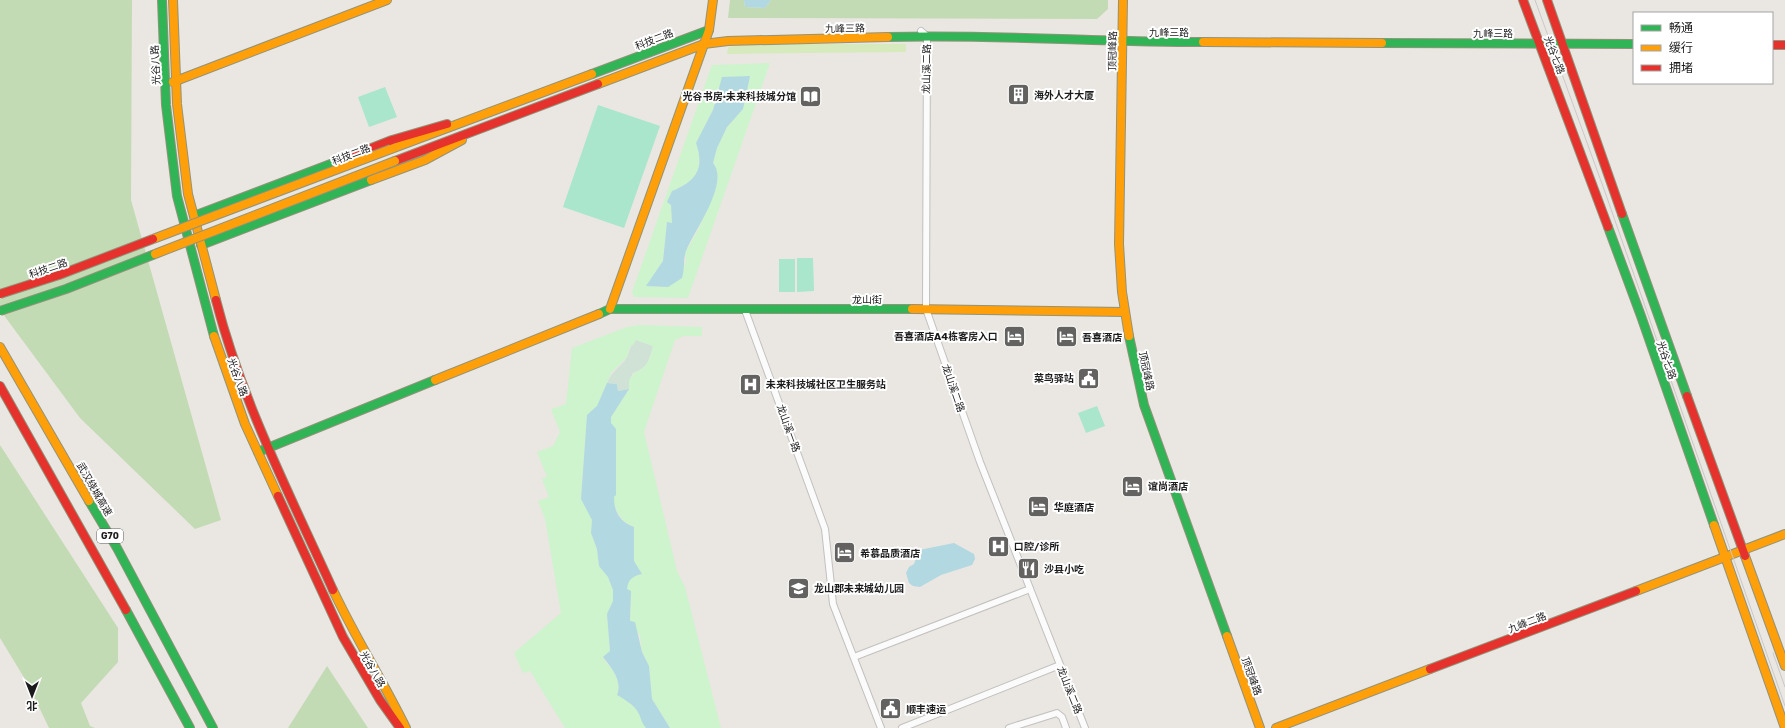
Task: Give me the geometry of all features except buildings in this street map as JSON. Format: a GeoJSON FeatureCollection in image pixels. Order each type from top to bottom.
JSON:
{"type":"FeatureCollection","features":[{"type":"Feature","properties":{"kind":"main road","name":"光谷八路"},"geometry":{"type":"LineString","coordinates":[[162,0],[166,85],[177,196],[216,344],[245,424],[343,637],[380,700],[400,728]]}},
{"type":"Feature","properties":{"kind":"main road","name":"光谷八路"},"geometry":{"type":"LineString","coordinates":[[173,0],[176,81],[188,194],[226,340],[255,420],[353,632],[389,694],[406,728]]}},
{"type":"Feature","properties":{"kind":"main road"},"geometry":{"type":"LineString","coordinates":[[166,85],[387,0]]}},
{"type":"Feature","properties":{"kind":"main road"},"geometry":{"type":"LineString","coordinates":[[258,452],[610,309],[709,30],[713,0]]}},
{"type":"Feature","properties":{"kind":"main road","name":"顶冠峰路"},"geometry":{"type":"LineString","coordinates":[[1123,0],[1119,244],[1125,312],[1144,405],[1260,728]]}},
{"type":"Feature","properties":{"kind":"main road","name":"光谷七路"},"geometry":{"type":"LineString","coordinates":[[1523,0],[1641,316],[1785,728]]}},
{"type":"Feature","properties":{"kind":"main road","name":"光谷七路"},"geometry":{"type":"LineString","coordinates":[[1547,0],[1554,24],[1563,44],[1634,248],[1785,666]]}},
{"type":"Feature","properties":{"kind":"main road","name":"科技二路"},"geometry":{"type":"LineString","coordinates":[[0,294],[59,275],[709,30]]}},
{"type":"Feature","properties":{"kind":"main road","name":"九峰三路"},"geometry":{"type":"LineString","coordinates":[[704,44],[742,40],[924,33],[1122,42],[1633,44]]}},
{"type":"Feature","properties":{"kind":"main road"},"geometry":{"type":"LineString","coordinates":[[0,310],[66,289],[395,161],[704,44]]}},
{"type":"Feature","properties":{"kind":"main road"},"geometry":{"type":"LineString","coordinates":[[1773,45],[1785,45]]}},
{"type":"Feature","properties":{"kind":"main road"},"geometry":{"type":"LineString","coordinates":[[194,216],[410,133],[469,120]]}},
{"type":"Feature","properties":{"kind":"main road"},"geometry":{"type":"LineString","coordinates":[[201,245],[424,160],[449,148],[474,131]]}},
{"type":"Feature","properties":{"kind":"main road","name":"龙山街"},"geometry":{"type":"LineString","coordinates":[[610,309],[926,309],[1125,312]]}},
{"type":"Feature","properties":{"kind":"main road","name":"武汉绕城高速"},"geometry":{"type":"LineString","coordinates":[[0,347],[117,548],[213,728]]}},
{"type":"Feature","properties":{"kind":"main road","name":"G70"},"geometry":{"type":"LineString","coordinates":[[0,386],[95,551],[190,728]]}},
{"type":"Feature","properties":{"kind":"main road","name":"九峰二路"},"geometry":{"type":"LineString","coordinates":[[1276,728],[1785,534]]}},
{"type":"Feature","properties":{"kind":"street","name":"龙山溪二路"},"geometry":{"type":"LineString","coordinates":[[924,33],[926,309],[980,462],[1085,728]]}},
{"type":"Feature","properties":{"kind":"street","name":"龙山溪一路"},"geometry":{"type":"LineString","coordinates":[[745,310],[825,529],[834,604],[881,728]]}},
{"type":"Feature","properties":{"kind":"street"},"geometry":{"type":"LineString","coordinates":[[854,657],[1030,589]]}},
{"type":"Feature","properties":{"kind":"street"},"geometry":{"type":"LineString","coordinates":[[902,728],[1060,666]]}},
{"type":"Feature","properties":{"kind":"street"},"geometry":{"type":"LineString","coordinates":[[1009,728],[1057,713],[1062,716],[1066,728]]}},
{"type":"Feature","properties":{"kind":"green space"},"geometry":{"type":"Polygon","coordinates":[[[0,0],[132,0],[131,200],[221,520],[195,529],[80,418],[0,310],[0,0]]]}},
{"type":"Feature","properties":{"kind":"green space"},"geometry":{"type":"Polygon","coordinates":[[[730,0],[744,0],[745,7],[765,8],[771,0],[1108,0],[1108,9],[1097,19],[728,18],[730,0]]]}},
{"type":"Feature","properties":{"kind":"green space"},"geometry":{"type":"Polygon","coordinates":[[[753,44],[906,44],[906,52],[727,54],[728,47],[753,44]]]}},
{"type":"Feature","properties":{"kind":"green space"},"geometry":{"type":"Polygon","coordinates":[[[770,63],[688,298],[634,297],[632,292],[712,65],[770,63]],[[718,87],[713,110],[696,143],[699,152],[699,167],[693,178],[672,191],[667,202],[671,205],[672,224],[667,222],[663,261],[647,286],[668,287],[686,262],[685,253],[699,228],[717,184],[713,163],[717,148],[727,127],[743,109],[718,87]]]}},
{"type":"Feature","properties":{"kind":"green space"},"geometry":{"type":"Polygon","coordinates":[[[385,87],[397,117],[369,127],[358,97],[385,87]]]}},
{"type":"Feature","properties":{"kind":"green space"},"geometry":{"type":"Polygon","coordinates":[[[598,105],[660,126],[624,228],[563,207],[598,105]]]}},
{"type":"Feature","properties":{"kind":"green space"},"geometry":{"type":"Polygon","coordinates":[[[797,258],[813,258],[814,291],[797,292],[797,258]]]}},
{"type":"Feature","properties":{"kind":"green space"},"geometry":{"type":"Polygon","coordinates":[[[779,259],[795,259],[795,292],[779,292],[779,259]]]}},
{"type":"Feature","properties":{"kind":"green space"},"geometry":{"type":"Polygon","coordinates":[[[640,325],[702,327],[702,336],[683,336],[675,340],[644,432],[677,571],[685,587],[721,728],[670,728],[652,699],[649,666],[642,652],[640,636],[630,621],[631,592],[627,589],[628,582],[632,578],[642,574],[634,561],[634,527],[621,518],[614,505],[611,417],[629,389],[629,381],[634,373],[642,369],[647,363],[653,346],[636,340],[633,345],[630,346],[627,357],[611,373],[597,407],[587,415],[581,499],[592,520],[591,533],[597,549],[599,566],[608,577],[613,590],[613,601],[607,614],[610,652],[603,658],[613,670],[617,680],[617,695],[635,708],[646,728],[565,728],[530,671],[523,673],[514,653],[561,613],[545,519],[538,501],[549,497],[542,479],[547,477],[537,452],[553,446],[560,432],[551,409],[566,404],[572,348],[627,327],[640,325]]]}},
{"type":"Feature","properties":{"kind":"green space"},"geometry":{"type":"Polygon","coordinates":[[[636,340],[653,346],[650,355],[645,366],[633,373],[629,381],[629,389],[618,391],[617,384],[607,383],[625,360],[636,340]]]}},
{"type":"Feature","properties":{"kind":"green space"},"geometry":{"type":"Polygon","coordinates":[[[1097,406],[1105,426],[1086,433],[1078,413],[1097,406]]]}},
{"type":"Feature","properties":{"kind":"green space"},"geometry":{"type":"Polygon","coordinates":[[[0,445],[118,628],[118,662],[81,703],[90,726],[95,728],[49,728],[28,684],[0,638],[0,445]]]}},
{"type":"Feature","properties":{"kind":"green space"},"geometry":{"type":"Polygon","coordinates":[[[327,666],[368,728],[288,728],[327,666]]]}},
{"type":"Feature","properties":{"kind":"water"},"geometry":{"type":"Polygon","coordinates":[[[744,0],[771,0],[765,8],[745,7],[744,0]]]}},
{"type":"Feature","properties":{"kind":"water"},"geometry":{"type":"Polygon","coordinates":[[[750,76],[743,109],[727,127],[717,148],[713,163],[717,172],[717,182],[714,194],[703,220],[686,251],[682,278],[668,287],[646,286],[663,261],[667,222],[672,223],[671,205],[667,202],[672,191],[693,178],[699,167],[699,152],[696,143],[713,110],[722,77],[750,76]]]}},
{"type":"Feature","properties":{"kind":"water"},"geometry":{"type":"Polygon","coordinates":[[[607,383],[617,384],[618,391],[629,389],[611,417],[611,423],[616,429],[616,495],[614,497],[614,502],[619,516],[629,525],[634,527],[634,561],[642,574],[632,578],[628,583],[627,589],[631,591],[630,621],[635,622],[642,652],[649,666],[652,699],[670,728],[646,728],[635,708],[617,695],[617,679],[613,670],[603,657],[610,651],[607,614],[613,601],[613,590],[608,577],[599,566],[597,549],[591,533],[592,520],[581,499],[587,415],[597,406],[607,383]]]}},
{"type":"Feature","properties":{"kind":"water"},"geometry":{"type":"Polygon","coordinates":[[[954,543],[974,554],[975,559],[972,565],[941,575],[920,587],[913,586],[909,583],[906,573],[909,567],[914,564],[919,550],[954,543]]]}},
{"type":"Feature","properties":{"kind":"tram line"},"geometry":{"type":"LineString","coordinates":[[1535,0],[1605,192],[1785,706]]}},
{"type":"Feature","properties":{"kind":"tram line"},"geometry":{"type":"LineString","coordinates":[[1773,653],[1785,687]]}},
{"type":"Feature","properties":{"kind":"traffic: fast"},"geometry":{"type":"LineString","coordinates":[[162,0],[166,105],[177,196],[214,336]]}},
{"type":"Feature","properties":{"kind":"traffic: fast"},"geometry":{"type":"LineString","coordinates":[[592,74],[709,30]]}},
{"type":"Feature","properties":{"kind":"traffic: fast"},"geometry":{"type":"LineString","coordinates":[[888,37],[1006,37],[1203,42]]}},
{"type":"Feature","properties":{"kind":"traffic: fast"},"geometry":{"type":"LineString","coordinates":[[1382,43],[1633,44]]}},
{"type":"Feature","properties":{"kind":"traffic: fast"},"geometry":{"type":"LineString","coordinates":[[194,216],[336,162]]}},
{"type":"Feature","properties":{"kind":"traffic: fast"},"geometry":{"type":"LineString","coordinates":[[201,245],[371,180]]}},
{"type":"Feature","properties":{"kind":"traffic: fast"},"geometry":{"type":"LineString","coordinates":[[1622,214],[1687,396]]}},
{"type":"Feature","properties":{"kind":"traffic: fast"},"geometry":{"type":"LineString","coordinates":[[1608,227],[1641,316],[1714,525]]}},
{"type":"Feature","properties":{"kind":"traffic: fast"},"geometry":{"type":"LineString","coordinates":[[0,311],[66,289],[155,254]]}},
{"type":"Feature","properties":{"kind":"traffic: fast"},"geometry":{"type":"LineString","coordinates":[[599,314],[610,309],[912,309]]}},
{"type":"Feature","properties":{"kind":"traffic: fast"},"geometry":{"type":"LineString","coordinates":[[1129,336],[1144,405],[1227,636]]}},
{"type":"Feature","properties":{"kind":"traffic: fast"},"geometry":{"type":"LineString","coordinates":[[258,452],[435,380]]}},
{"type":"Feature","properties":{"kind":"traffic: fast"},"geometry":{"type":"LineString","coordinates":[[89,501],[117,548],[213,728]]}},
{"type":"Feature","properties":{"kind":"traffic: fast"},"geometry":{"type":"LineString","coordinates":[[126,610],[190,728]]}},
{"type":"Feature","properties":{"kind":"traffic: slow"},"geometry":{"type":"LineString","coordinates":[[173,0],[177,104],[188,194],[216,300]]}},
{"type":"Feature","properties":{"kind":"traffic: slow"},"geometry":{"type":"LineString","coordinates":[[173,82],[387,0]]}},
{"type":"Feature","properties":{"kind":"traffic: slow"},"geometry":{"type":"LineString","coordinates":[[610,309],[709,30],[713,0]]}},
{"type":"Feature","properties":{"kind":"traffic: slow"},"geometry":{"type":"LineString","coordinates":[[1123,0],[1119,244],[1122,292],[1129,336]]}},
{"type":"Feature","properties":{"kind":"traffic: slow"},"geometry":{"type":"LineString","coordinates":[[598,84],[704,44],[728,41],[888,37]]}},
{"type":"Feature","properties":{"kind":"traffic: slow"},"geometry":{"type":"LineString","coordinates":[[1203,42],[1382,43]]}},
{"type":"Feature","properties":{"kind":"traffic: slow"},"geometry":{"type":"LineString","coordinates":[[391,149],[592,74]]}},
{"type":"Feature","properties":{"kind":"traffic: slow"},"geometry":{"type":"LineString","coordinates":[[371,180],[425,160],[462,140]]}},
{"type":"Feature","properties":{"kind":"traffic: slow"},"geometry":{"type":"LineString","coordinates":[[153,239],[391,149]]}},
{"type":"Feature","properties":{"kind":"traffic: slow"},"geometry":{"type":"LineString","coordinates":[[155,254],[395,161]]}},
{"type":"Feature","properties":{"kind":"traffic: slow"},"geometry":{"type":"LineString","coordinates":[[912,309],[1125,312]]}},
{"type":"Feature","properties":{"kind":"traffic: slow"},"geometry":{"type":"LineString","coordinates":[[435,380],[599,314]]}},
{"type":"Feature","properties":{"kind":"traffic: slow"},"geometry":{"type":"LineString","coordinates":[[214,336],[245,424],[278,496]]}},
{"type":"Feature","properties":{"kind":"traffic: slow"},"geometry":{"type":"LineString","coordinates":[[0,347],[89,501]]}},
{"type":"Feature","properties":{"kind":"traffic: slow"},"geometry":{"type":"LineString","coordinates":[[1714,525],[1785,728]]}},
{"type":"Feature","properties":{"kind":"traffic: slow"},"geometry":{"type":"LineString","coordinates":[[1636,591],[1785,534]]}},
{"type":"Feature","properties":{"kind":"traffic: slow"},"geometry":{"type":"LineString","coordinates":[[1745,556],[1785,666]]}},
{"type":"Feature","properties":{"kind":"traffic: slow"},"geometry":{"type":"LineString","coordinates":[[333,590],[350,625],[406,728]]}},
{"type":"Feature","properties":{"kind":"traffic: slow"},"geometry":{"type":"LineString","coordinates":[[1227,636],[1260,728]]}},
{"type":"Feature","properties":{"kind":"traffic: slow"},"geometry":{"type":"LineString","coordinates":[[1276,728],[1430,669]]}},
{"type":"Feature","properties":{"kind":"traffic: jam"},"geometry":{"type":"LineString","coordinates":[[1523,0],[1608,227]]}},
{"type":"Feature","properties":{"kind":"traffic: jam"},"geometry":{"type":"LineString","coordinates":[[1547,0],[1622,214]]}},
{"type":"Feature","properties":{"kind":"traffic: jam"},"geometry":{"type":"LineString","coordinates":[[1773,45],[1785,45]]}},
{"type":"Feature","properties":{"kind":"traffic: jam"},"geometry":{"type":"LineString","coordinates":[[395,161],[598,84]]}},
{"type":"Feature","properties":{"kind":"traffic: jam"},"geometry":{"type":"LineString","coordinates":[[336,162],[392,140],[447,124]]}},
{"type":"Feature","properties":{"kind":"traffic: jam"},"geometry":{"type":"LineString","coordinates":[[0,294],[59,275],[153,239]]}},
{"type":"Feature","properties":{"kind":"traffic: jam"},"geometry":{"type":"LineString","coordinates":[[216,300],[239,375],[253,412],[333,590]]}},
{"type":"Feature","properties":{"kind":"traffic: jam"},"geometry":{"type":"LineString","coordinates":[[0,386],[126,610]]}},
{"type":"Feature","properties":{"kind":"traffic: jam"},"geometry":{"type":"LineString","coordinates":[[1687,396],[1745,556]]}},
{"type":"Feature","properties":{"kind":"traffic: jam"},"geometry":{"type":"LineString","coordinates":[[278,496],[343,637],[380,700],[400,728]]}},
{"type":"Feature","properties":{"kind":"traffic: jam"},"geometry":{"type":"LineString","coordinates":[[1430,669],[1636,591]]}},
{"type":"Feature","properties":{"kind":"place","name":"海外人才大厦"},"geometry":{"type":"Point","coordinates":[1019,95]}},
{"type":"Feature","properties":{"kind":"place","name":"光谷书房·未来科技城分馆"},"geometry":{"type":"Point","coordinates":[811,96]}},
{"type":"Feature","properties":{"kind":"place","name":"吾喜酒店A4栋客房入口"},"geometry":{"type":"Point","coordinates":[1014,336]}},
{"type":"Feature","properties":{"kind":"place","name":"吾喜酒店"},"geometry":{"type":"Point","coordinates":[1067,337]}},
{"type":"Feature","properties":{"kind":"place","name":"菜鸟驿站"},"geometry":{"type":"Point","coordinates":[1089,378]}},
{"type":"Feature","properties":{"kind":"place","name":"未来科技城社区卫生服务站"},"geometry":{"type":"Point","coordinates":[751,384]}},
{"type":"Feature","properties":{"kind":"place","name":"谊尚酒店"},"geometry":{"type":"Point","coordinates":[1132,486]}},
{"type":"Feature","properties":{"kind":"place","name":"华庭酒店"},"geometry":{"type":"Point","coordinates":[1039,507]}},
{"type":"Feature","properties":{"kind":"place","name":"口腔/诊所"},"geometry":{"type":"Point","coordinates":[999,546]}},
{"type":"Feature","properties":{"kind":"place","name":"希慕品质酒店"},"geometry":{"type":"Point","coordinates":[844,553]}},
{"type":"Feature","properties":{"kind":"place","name":"沙县小吃"},"geometry":{"type":"Point","coordinates":[1029,569]}},
{"type":"Feature","properties":{"kind":"place","name":"龙山郡未来城幼儿园"},"geometry":{"type":"Point","coordinates":[799,588]}},
{"type":"Feature","properties":{"kind":"place","name":"顺丰速运"},"geometry":{"type":"Point","coordinates":[890,709]}}]}
